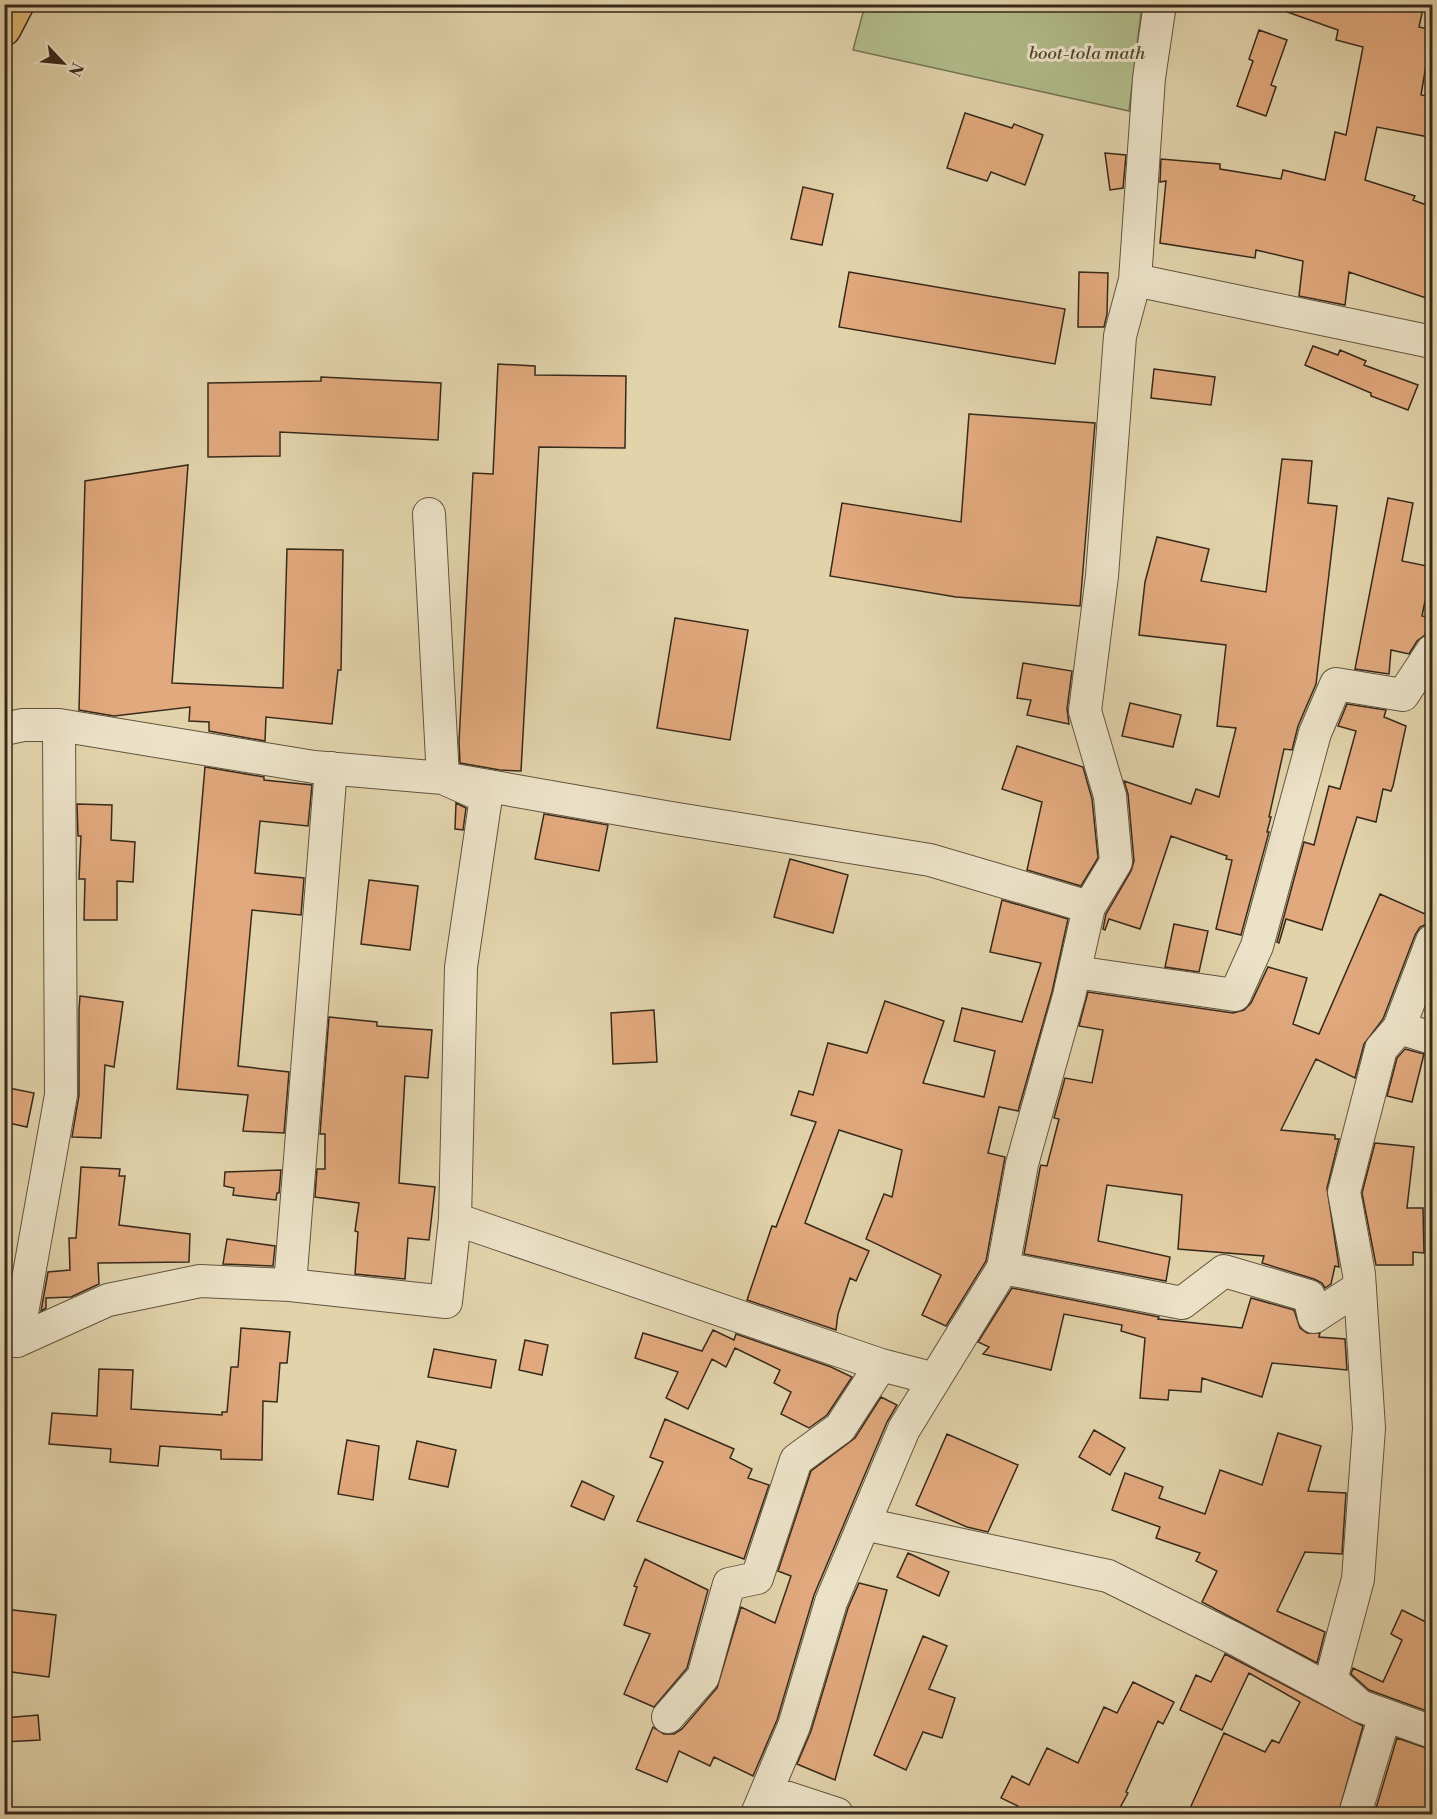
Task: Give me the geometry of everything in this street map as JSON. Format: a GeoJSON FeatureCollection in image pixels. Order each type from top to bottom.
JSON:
{"type":"FeatureCollection","features":[{"type":"Feature","properties":{"kind":"main road"},"geometry":{"type":"LineString","coordinates":[[4,29],[17,4]]}},
{"type":"Feature","properties":{"kind":"street"},"geometry":{"type":"LineString","coordinates":[[837,1815],[762,1803],[794,1726],[831,1602],[904,1429],[1003,1268],[1022,1164],[1074,972],[1089,907],[1116,862],[1110,796],[1085,711],[1102,576],[1120,336],[1135,280],[1149,78],[1160,4]]}},
{"type":"Feature","properties":{"kind":"street"},"geometry":{"type":"LineString","coordinates":[[1135,280],[1432,342]]}},
{"type":"Feature","properties":{"kind":"street"},"geometry":{"type":"LineString","coordinates":[[429,514],[443,778]]}},
{"type":"Feature","properties":{"kind":"street"},"geometry":{"type":"LineString","coordinates":[[1074,972],[1234,995],[1257,946],[1315,733],[1336,684],[1403,695],[1432,651]]}},
{"type":"Feature","properties":{"kind":"street"},"geometry":{"type":"LineString","coordinates":[[4,729],[23,725],[59,725],[331,768],[443,778],[930,860],[1089,907]]}},
{"type":"Feature","properties":{"kind":"street"},"geometry":{"type":"LineString","coordinates":[[11,1341],[61,1095],[59,725]]}},
{"type":"Feature","properties":{"kind":"street"},"geometry":{"type":"LineString","coordinates":[[290,1286],[331,768]]}},
{"type":"Feature","properties":{"kind":"street"},"geometry":{"type":"LineString","coordinates":[[11,1341],[108,1300],[200,1281],[290,1286],[446,1302],[455,1219],[461,967],[486,797],[443,778]]}},
{"type":"Feature","properties":{"kind":"street"},"geometry":{"type":"LineString","coordinates":[[1373,1711],[1331,1680],[1358,1579],[1369,1428],[1360,1287],[1344,1192],[1381,1049],[1399,1028],[1432,940]]}},
{"type":"Feature","properties":{"kind":"street"},"geometry":{"type":"LineString","coordinates":[[1399,1028],[1432,1038]]}},
{"type":"Feature","properties":{"kind":"street"},"geometry":{"type":"LineString","coordinates":[[455,1219],[881,1365],[935,1379]]}},
{"type":"Feature","properties":{"kind":"street"},"geometry":{"type":"LineString","coordinates":[[1003,1268],[1182,1303],[1224,1271],[1309,1296],[1314,1317],[1360,1287]]}},
{"type":"Feature","properties":{"kind":"street"},"geometry":{"type":"LineString","coordinates":[[668,1717],[703,1677],[729,1584],[758,1578],[796,1460],[840,1428],[881,1365]]}},
{"type":"Feature","properties":{"kind":"street"},"geometry":{"type":"LineString","coordinates":[[864,1524],[1108,1576],[1373,1711],[1432,1732]]}},
{"type":"Feature","properties":{"kind":"street"},"geometry":{"type":"LineString","coordinates":[[1355,1815],[1373,1711]]}},
{"type":"Feature","properties":{"kind":"green space","name":"boot-tola math"},"geometry":{"type":"Polygon","coordinates":[[[865,5],[1142,5],[1129,111],[853,50],[865,5]]]}},
{"type":"Feature","properties":{"kind":"building"},"geometry":{"type":"Polygon","coordinates":[[[1277,4],[1424,4],[1419,27],[1432,30],[1421,95],[1432,97],[1429,137],[1377,127],[1365,180],[1415,196],[1413,200],[1432,207],[1432,300],[1349,272],[1345,305],[1299,296],[1303,261],[1256,250],[1255,258],[1160,243],[1166,181],[1160,182],[1161,159],[1220,164],[1220,169],[1281,179],[1283,170],[1325,180],[1335,132],[1346,135],[1363,47],[1336,40],[1338,30],[1276,8],[1277,4]]]}},
{"type":"Feature","properties":{"kind":"building"},"geometry":{"type":"Polygon","coordinates":[[[1259,30],[1287,40],[1271,85],[1276,87],[1266,116],[1237,106],[1253,61],[1249,59],[1259,30]]]}},
{"type":"Feature","properties":{"kind":"building"},"geometry":{"type":"Polygon","coordinates":[[[965,113],[1012,128],[1014,124],[1043,135],[1025,185],[991,172],[987,181],[947,168],[965,113]]]}},
{"type":"Feature","properties":{"kind":"building"},"geometry":{"type":"Polygon","coordinates":[[[1105,153],[1126,155],[1123,188],[1110,190],[1105,153]]]}},
{"type":"Feature","properties":{"kind":"building"},"geometry":{"type":"Polygon","coordinates":[[[803,187],[833,194],[822,245],[791,239],[803,187]]]}},
{"type":"Feature","properties":{"kind":"building"},"geometry":{"type":"Polygon","coordinates":[[[849,272],[1065,309],[1055,364],[839,327],[849,272]]]}},
{"type":"Feature","properties":{"kind":"building"},"geometry":{"type":"Polygon","coordinates":[[[1079,272],[1108,273],[1107,314],[1104,327],[1078,327],[1079,272]]]}},
{"type":"Feature","properties":{"kind":"building"},"geometry":{"type":"Polygon","coordinates":[[[1313,346],[1338,355],[1340,350],[1366,361],[1364,365],[1418,385],[1408,410],[1371,396],[1371,393],[1305,365],[1313,346]]]}},
{"type":"Feature","properties":{"kind":"building"},"geometry":{"type":"Polygon","coordinates":[[[498,364],[535,366],[535,375],[626,376],[625,448],[539,447],[521,771],[460,763],[459,742],[473,473],[493,474],[498,364]]]}},
{"type":"Feature","properties":{"kind":"building"},"geometry":{"type":"Polygon","coordinates":[[[1154,369],[1215,377],[1211,405],[1151,398],[1154,369]]]}},
{"type":"Feature","properties":{"kind":"building"},"geometry":{"type":"Polygon","coordinates":[[[321,377],[441,383],[438,440],[280,432],[280,456],[208,457],[208,383],[321,381],[321,377]]]}},
{"type":"Feature","properties":{"kind":"building"},"geometry":{"type":"Polygon","coordinates":[[[969,414],[1095,423],[1080,606],[956,597],[830,576],[842,503],[961,522],[969,414]]]}},
{"type":"Feature","properties":{"kind":"building"},"geometry":{"type":"Polygon","coordinates":[[[1282,459],[1312,461],[1308,503],[1337,506],[1316,684],[1298,726],[1292,750],[1284,749],[1269,817],[1271,817],[1267,832],[1269,832],[1241,935],[1216,929],[1232,860],[1226,859],[1227,856],[1171,836],[1140,929],[1109,919],[1105,930],[1103,929],[1106,914],[1131,871],[1134,861],[1128,794],[1124,781],[1191,804],[1196,789],[1219,797],[1236,728],[1217,726],[1226,645],[1139,635],[1145,582],[1157,537],[1209,549],[1201,581],[1266,592],[1282,459]]]}},
{"type":"Feature","properties":{"kind":"building"},"geometry":{"type":"Polygon","coordinates":[[[188,465],[172,683],[283,688],[287,549],[343,550],[341,670],[338,670],[332,724],[266,717],[265,741],[209,731],[209,722],[189,721],[190,707],[114,716],[79,710],[85,481],[188,465]]]}},
{"type":"Feature","properties":{"kind":"building"},"geometry":{"type":"Polygon","coordinates":[[[1388,498],[1413,503],[1402,561],[1432,567],[1422,616],[1428,617],[1425,635],[1417,641],[1409,654],[1391,650],[1389,674],[1355,669],[1388,498]]]}},
{"type":"Feature","properties":{"kind":"building"},"geometry":{"type":"Polygon","coordinates":[[[675,618],[748,630],[730,740],[657,728],[675,618]]]}},
{"type":"Feature","properties":{"kind":"building"},"geometry":{"type":"Polygon","coordinates":[[[1023,663],[1072,671],[1067,709],[1069,724],[1027,715],[1031,700],[1017,698],[1023,663]]]}},
{"type":"Feature","properties":{"kind":"building"},"geometry":{"type":"Polygon","coordinates":[[[1130,703],[1181,715],[1173,747],[1122,736],[1130,703]]]}},
{"type":"Feature","properties":{"kind":"building"},"geometry":{"type":"Polygon","coordinates":[[[1347,704],[1386,710],[1384,717],[1406,726],[1393,786],[1391,791],[1383,789],[1376,822],[1357,817],[1322,930],[1286,919],[1279,943],[1277,942],[1304,842],[1314,845],[1329,786],[1340,789],[1356,731],[1338,726],[1347,704]]]}},
{"type":"Feature","properties":{"kind":"building"},"geometry":{"type":"Polygon","coordinates":[[[1017,746],[1083,767],[1092,799],[1098,858],[1081,886],[1027,870],[1042,802],[1002,789],[1017,746]]]}},
{"type":"Feature","properties":{"kind":"building"},"geometry":{"type":"Polygon","coordinates":[[[205,767],[264,777],[264,780],[312,785],[308,826],[260,821],[255,873],[304,878],[301,915],[252,910],[238,1066],[289,1072],[284,1133],[243,1131],[248,1095],[177,1089],[205,767]]]}},
{"type":"Feature","properties":{"kind":"building"},"geometry":{"type":"Polygon","coordinates":[[[456,803],[466,808],[463,830],[455,829],[456,803]]]}},
{"type":"Feature","properties":{"kind":"building"},"geometry":{"type":"Polygon","coordinates":[[[77,804],[112,805],[111,840],[135,842],[133,882],[117,881],[117,920],[84,920],[85,879],[79,879],[81,836],[78,836],[77,804]]]}},
{"type":"Feature","properties":{"kind":"building"},"geometry":{"type":"Polygon","coordinates":[[[544,814],[608,825],[599,871],[535,859],[544,814]]]}},
{"type":"Feature","properties":{"kind":"building"},"geometry":{"type":"Polygon","coordinates":[[[790,859],[848,875],[833,933],[774,917],[790,859]]]}},
{"type":"Feature","properties":{"kind":"building"},"geometry":{"type":"Polygon","coordinates":[[[369,880],[418,886],[410,950],[361,944],[369,880]]]}},
{"type":"Feature","properties":{"kind":"building"},"geometry":{"type":"Polygon","coordinates":[[[1380,894],[1432,917],[1429,923],[1420,927],[1415,935],[1383,1019],[1364,1044],[1355,1078],[1316,1059],[1281,1130],[1335,1135],[1335,1139],[1339,1139],[1327,1188],[1339,1267],[1335,1266],[1331,1284],[1325,1288],[1322,1283],[1314,1279],[1262,1263],[1264,1256],[1178,1249],[1182,1195],[1107,1185],[1098,1241],[1170,1257],[1166,1281],[1024,1254],[1040,1168],[1041,1165],[1047,1166],[1059,1119],[1054,1118],[1065,1078],[1092,1083],[1103,1030],[1079,1026],[1088,992],[1233,1013],[1244,1010],[1251,1003],[1268,967],[1307,978],[1293,1024],[1319,1034],[1380,894]]]}},
{"type":"Feature","properties":{"kind":"building"},"geometry":{"type":"Polygon","coordinates":[[[1002,900],[1068,919],[1052,992],[1018,1111],[999,1107],[988,1153],[1005,1157],[986,1261],[946,1326],[922,1315],[941,1275],[866,1239],[884,1194],[892,1197],[902,1150],[839,1130],[805,1223],[869,1251],[856,1281],[850,1278],[838,1314],[836,1330],[747,1300],[772,1226],[776,1227],[816,1122],[791,1115],[799,1091],[813,1095],[828,1043],[867,1053],[885,1001],[944,1021],[923,1083],[984,1097],[995,1051],[954,1041],[962,1008],[1022,1022],[1041,963],[990,952],[1002,900]]]}},
{"type":"Feature","properties":{"kind":"building"},"geometry":{"type":"Polygon","coordinates":[[[1174,924],[1208,931],[1199,972],[1165,967],[1174,924]]]}},
{"type":"Feature","properties":{"kind":"building"},"geometry":{"type":"Polygon","coordinates":[[[80,996],[123,1002],[114,1067],[105,1065],[101,1138],[72,1137],[79,1095],[80,996]]]}},
{"type":"Feature","properties":{"kind":"building"},"geometry":{"type":"Polygon","coordinates":[[[654,1010],[657,1062],[613,1064],[611,1013],[654,1010]]]}},
{"type":"Feature","properties":{"kind":"building"},"geometry":{"type":"Polygon","coordinates":[[[329,1017],[377,1022],[377,1026],[432,1030],[428,1078],[405,1076],[399,1183],[435,1187],[429,1240],[408,1238],[405,1279],[355,1274],[358,1232],[355,1231],[359,1203],[315,1197],[317,1169],[325,1169],[325,1134],[320,1134],[329,1017]]]}},
{"type":"Feature","properties":{"kind":"building"},"geometry":{"type":"Polygon","coordinates":[[[1405,1049],[1424,1054],[1412,1102],[1387,1096],[1397,1058],[1405,1049]]]}},
{"type":"Feature","properties":{"kind":"building"},"geometry":{"type":"Polygon","coordinates":[[[4,1087],[34,1093],[27,1127],[4,1122],[4,1087]]]}},
{"type":"Feature","properties":{"kind":"building"},"geometry":{"type":"Polygon","coordinates":[[[1375,1143],[1414,1147],[1407,1208],[1423,1208],[1424,1253],[1413,1252],[1413,1265],[1376,1265],[1362,1193],[1375,1143]]]}},
{"type":"Feature","properties":{"kind":"building"},"geometry":{"type":"Polygon","coordinates":[[[81,1167],[120,1169],[119,1176],[125,1176],[119,1225],[190,1234],[189,1262],[98,1263],[99,1284],[71,1297],[46,1298],[46,1308],[41,1311],[48,1272],[70,1270],[69,1238],[76,1238],[81,1167]]]}},
{"type":"Feature","properties":{"kind":"building"},"geometry":{"type":"Polygon","coordinates":[[[281,1170],[279,1193],[277,1193],[276,1200],[233,1195],[234,1188],[224,1186],[225,1172],[281,1170]]]}},
{"type":"Feature","properties":{"kind":"building"},"geometry":{"type":"Polygon","coordinates":[[[227,1239],[275,1246],[273,1266],[223,1264],[227,1239]]]}},
{"type":"Feature","properties":{"kind":"building"},"geometry":{"type":"Polygon","coordinates":[[[4,1276],[10,1276],[4,1309],[4,1276]]]}},
{"type":"Feature","properties":{"kind":"building"},"geometry":{"type":"Polygon","coordinates":[[[1012,1288],[1159,1317],[1158,1319],[1242,1328],[1251,1298],[1294,1310],[1300,1328],[1307,1333],[1320,1333],[1319,1337],[1345,1339],[1347,1370],[1272,1363],[1262,1397],[1202,1378],[1201,1392],[1169,1390],[1168,1400],[1140,1398],[1145,1338],[1121,1331],[1122,1325],[1064,1314],[1051,1370],[983,1354],[989,1347],[978,1342],[1012,1288]]]}},
{"type":"Feature","properties":{"kind":"building"},"geometry":{"type":"Polygon","coordinates":[[[241,1328],[290,1332],[287,1363],[280,1363],[277,1402],[263,1401],[262,1460],[221,1459],[221,1450],[160,1446],[158,1466],[110,1462],[111,1449],[49,1444],[52,1413],[97,1416],[99,1369],[133,1370],[131,1409],[222,1415],[222,1412],[227,1412],[231,1367],[238,1367],[241,1328]]]}},
{"type":"Feature","properties":{"kind":"building"},"geometry":{"type":"Polygon","coordinates":[[[713,1330],[734,1340],[736,1334],[831,1367],[852,1377],[827,1415],[809,1428],[781,1414],[791,1392],[774,1383],[780,1370],[735,1348],[726,1367],[712,1359],[688,1409],[666,1398],[678,1372],[635,1358],[643,1333],[702,1351],[713,1330]]]}},
{"type":"Feature","properties":{"kind":"building"},"geometry":{"type":"Polygon","coordinates":[[[525,1340],[548,1345],[542,1375],[519,1370],[525,1340]]]}},
{"type":"Feature","properties":{"kind":"building"},"geometry":{"type":"Polygon","coordinates":[[[434,1349],[496,1360],[491,1388],[428,1377],[434,1349]]]}},
{"type":"Feature","properties":{"kind":"building"},"geometry":{"type":"Polygon","coordinates":[[[881,1397],[897,1405],[887,1422],[814,1595],[777,1720],[753,1776],[714,1757],[710,1766],[679,1751],[667,1782],[636,1769],[653,1727],[664,1734],[674,1734],[682,1729],[717,1688],[741,1607],[775,1623],[791,1576],[778,1571],[811,1471],[855,1438],[881,1397]]]}},
{"type":"Feature","properties":{"kind":"building"},"geometry":{"type":"Polygon","coordinates":[[[665,1419],[734,1449],[730,1458],[752,1469],[748,1478],[769,1485],[744,1559],[637,1521],[663,1462],[650,1457],[665,1419]]]}},
{"type":"Feature","properties":{"kind":"building"},"geometry":{"type":"Polygon","coordinates":[[[1094,1430],[1125,1448],[1110,1475],[1079,1457],[1094,1430]]]}},
{"type":"Feature","properties":{"kind":"building"},"geometry":{"type":"Polygon","coordinates":[[[1278,1433],[1321,1446],[1308,1491],[1346,1493],[1342,1554],[1305,1552],[1277,1611],[1325,1632],[1317,1663],[1202,1602],[1217,1571],[1196,1561],[1200,1553],[1156,1538],[1160,1527],[1112,1510],[1125,1473],[1163,1487],[1159,1498],[1205,1514],[1220,1470],[1262,1485],[1278,1433]]]}},
{"type":"Feature","properties":{"kind":"building"},"geometry":{"type":"Polygon","coordinates":[[[947,1434],[1018,1465],[988,1532],[967,1527],[916,1505],[947,1434]]]}},
{"type":"Feature","properties":{"kind":"building"},"geometry":{"type":"Polygon","coordinates":[[[347,1440],[379,1446],[373,1500],[338,1494],[347,1440]]]}},
{"type":"Feature","properties":{"kind":"building"},"geometry":{"type":"Polygon","coordinates":[[[417,1441],[456,1450],[448,1487],[409,1479],[417,1441]]]}},
{"type":"Feature","properties":{"kind":"building"},"geometry":{"type":"Polygon","coordinates":[[[582,1481],[614,1496],[604,1520],[571,1506],[582,1481]]]}},
{"type":"Feature","properties":{"kind":"building"},"geometry":{"type":"Polygon","coordinates":[[[908,1553],[949,1572],[939,1596],[897,1577],[908,1553]]]}},
{"type":"Feature","properties":{"kind":"building"},"geometry":{"type":"Polygon","coordinates":[[[645,1559],[708,1590],[687,1668],[654,1707],[624,1694],[650,1634],[624,1625],[637,1587],[634,1586],[645,1559]]]}},
{"type":"Feature","properties":{"kind":"building"},"geometry":{"type":"Polygon","coordinates":[[[859,1583],[887,1590],[835,1780],[797,1764],[811,1731],[848,1608],[859,1583]]]}},
{"type":"Feature","properties":{"kind":"building"},"geometry":{"type":"Polygon","coordinates":[[[4,1609],[56,1615],[49,1677],[4,1671],[4,1609]]]}},
{"type":"Feature","properties":{"kind":"building"},"geometry":{"type":"Polygon","coordinates":[[[1402,1610],[1432,1625],[1432,1713],[1369,1690],[1351,1674],[1353,1668],[1383,1682],[1402,1640],[1391,1634],[1402,1610]]]}},
{"type":"Feature","properties":{"kind":"building"},"geometry":{"type":"Polygon","coordinates":[[[923,1636],[947,1646],[929,1689],[955,1698],[942,1738],[923,1732],[906,1770],[874,1755],[923,1636]]]}},
{"type":"Feature","properties":{"kind":"building"},"geometry":{"type":"Polygon","coordinates":[[[1225,1654],[1363,1726],[1338,1815],[1187,1815],[1224,1733],[1265,1752],[1272,1740],[1279,1743],[1300,1702],[1249,1673],[1222,1730],[1180,1710],[1196,1675],[1211,1682],[1225,1654]]]}},
{"type":"Feature","properties":{"kind":"building"},"geometry":{"type":"Polygon","coordinates":[[[1133,1682],[1174,1702],[1163,1724],[1158,1721],[1126,1792],[1128,1793],[1116,1815],[1014,1815],[1018,1806],[1001,1798],[1012,1776],[1029,1785],[1047,1748],[1078,1763],[1104,1707],[1117,1713],[1133,1682]]]}},
{"type":"Feature","properties":{"kind":"building"},"geometry":{"type":"Polygon","coordinates":[[[38,1715],[40,1740],[4,1742],[4,1718],[38,1715]]]}},
{"type":"Feature","properties":{"kind":"building"},"geometry":{"type":"Polygon","coordinates":[[[1397,1738],[1432,1750],[1432,1815],[1374,1815],[1397,1738]]]}}]}
